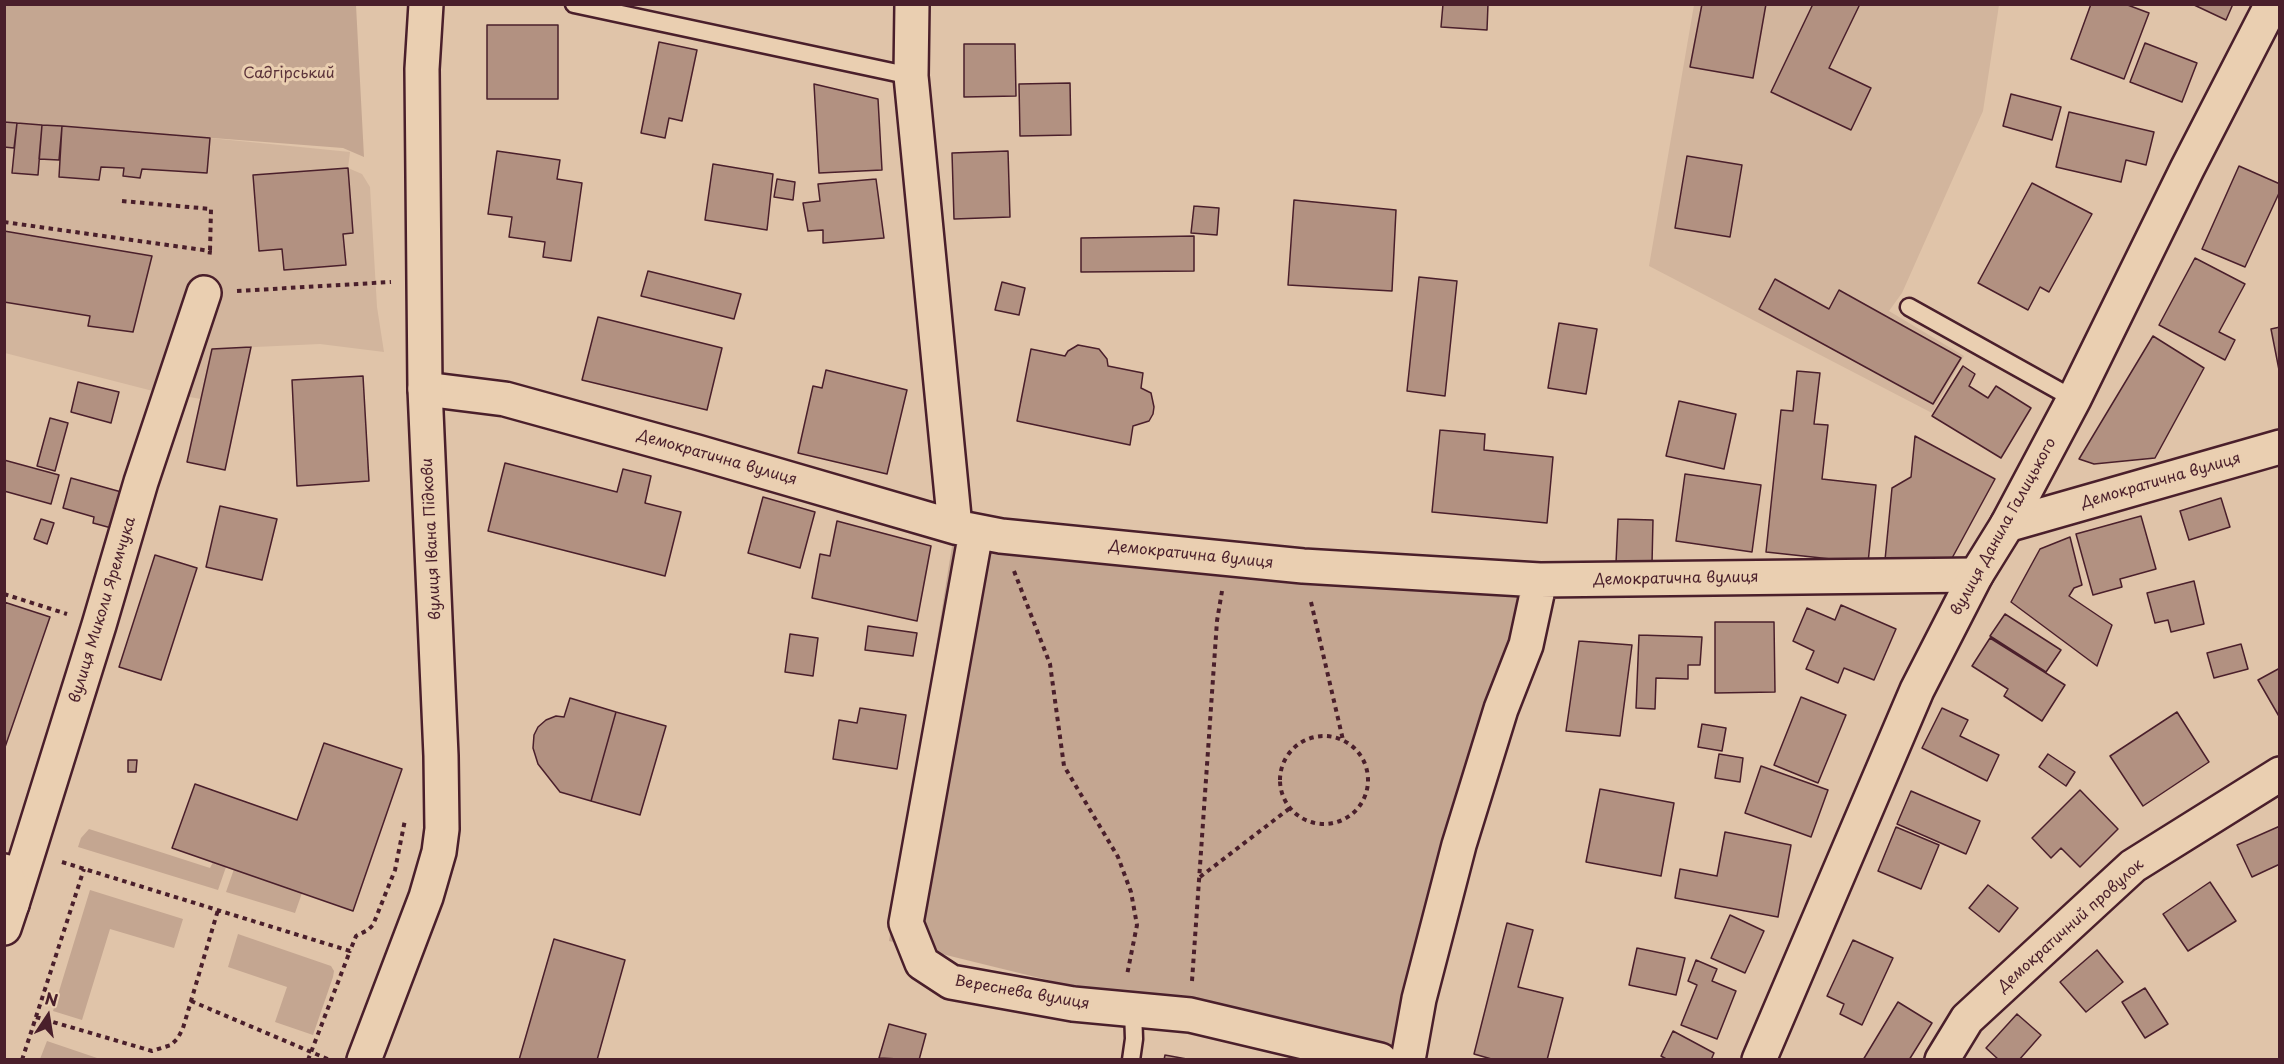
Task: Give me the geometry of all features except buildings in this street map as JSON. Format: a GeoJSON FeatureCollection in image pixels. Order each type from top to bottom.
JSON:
{"type":"FeatureCollection","features":[{"type":"Feature","properties":{"kind":"street","name":"вулиця Івана Підкови"},"geometry":{"type":"LineString","coordinates":[[365,1059],[426,897],[439,852],[441,829],[441,756],[425,389],[422,69],[426,4]]}},
{"type":"Feature","properties":{"kind":"street","name":"Вереснева вулиця"},"geometry":{"type":"LineString","coordinates":[[912,4],[911,76],[977,532],[906,923],[922,963],[951,982],[1073,1004],[1190,1015],[1380,1059]]}},
{"type":"Feature","properties":{"kind":"street","name":"вулиця Данила Галицького"},"geometry":{"type":"LineString","coordinates":[[1759,1059],[1917,690],[1976,575],[2007,525],[2074,399],[2272,4]]}},
{"type":"Feature","properties":{"kind":"street","name":"вулиця Миколи Яремчука"},"geometry":{"type":"LineString","coordinates":[[17,861],[99,625],[141,482],[204,293]]}},
{"type":"Feature","properties":{"kind":"street","name":"Демократична вулиця"},"geometry":{"type":"LineString","coordinates":[[425,389],[505,399],[977,532],[1228,560],[1540,580],[1976,575]]}},
{"type":"Feature","properties":{"kind":"street","name":"Демократична вулиця"},"geometry":{"type":"LineString","coordinates":[[2007,525],[2280,447]]}},
{"type":"Feature","properties":{"kind":"street"},"geometry":{"type":"LineString","coordinates":[[1408,1059],[1419,999],[1459,845],[1501,709],[1526,645],[1540,580]]}},
{"type":"Feature","properties":{"kind":"street","name":"Демократичний провулок"},"geometry":{"type":"LineString","coordinates":[[1942,1059],[1967,1019],[2133,866],[2280,774]]}},
{"type":"Feature","properties":{"kind":"street"},"geometry":{"type":"LineString","coordinates":[[8,916],[11,886],[17,861]]}},
{"type":"Feature","properties":{"kind":"lane"},"geometry":{"type":"LineString","coordinates":[[574,4],[911,76]]}},
{"type":"Feature","properties":{"kind":"lane"},"geometry":{"type":"LineString","coordinates":[[1909,307],[2074,399]]}},
{"type":"Feature","properties":{"kind":"lane"},"geometry":{"type":"LineString","coordinates":[[1126,1009],[1134,1039],[1131,1059]]}},
{"type":"Feature","properties":{"kind":"path"},"geometry":{"type":"LineString","coordinates":[[122,201],[211,209],[210,251],[204,293],[425,280]]}},
{"type":"Feature","properties":{"kind":"path"},"geometry":{"type":"LineString","coordinates":[[4,222],[210,251]]}},
{"type":"Feature","properties":{"kind":"path"},"geometry":{"type":"LineString","coordinates":[[977,532],[1050,664],[1065,766],[1118,857],[1131,891],[1137,924],[1126,1009]]}},
{"type":"Feature","properties":{"kind":"path"},"geometry":{"type":"LineString","coordinates":[[1190,1015],[1217,621],[1228,560]]}},
{"type":"Feature","properties":{"kind":"path"},"geometry":{"type":"LineString","coordinates":[[1302,566],[1343,740]]}},
{"type":"Feature","properties":{"kind":"path"},"geometry":{"type":"LineString","coordinates":[[4,594],[99,625]]}},
{"type":"Feature","properties":{"kind":"path"},"geometry":{"type":"LineString","coordinates":[[1329,736],[1343,740],[1360,754],[1366,768],[1368,784],[1360,804],[1351,814],[1332,823],[1309,821],[1290,808],[1284,797],[1280,780],[1282,765],[1291,750],[1303,740],[1329,736]]}},
{"type":"Feature","properties":{"kind":"path"},"geometry":{"type":"LineString","coordinates":[[1200,877],[1290,808]]}},
{"type":"Feature","properties":{"kind":"path"},"geometry":{"type":"LineString","coordinates":[[308,1059],[356,936],[373,925],[395,870],[406,816]]}},
{"type":"Feature","properties":{"kind":"path"},"geometry":{"type":"LineString","coordinates":[[17,861],[84,868],[350,951]]}},
{"type":"Feature","properties":{"kind":"path"},"geometry":{"type":"LineString","coordinates":[[22,1059],[84,868]]}},
{"type":"Feature","properties":{"kind":"path"},"geometry":{"type":"LineString","coordinates":[[36,1017],[152,1052],[171,1045],[178,1038],[191,1001],[218,910]]}},
{"type":"Feature","properties":{"kind":"path"},"geometry":{"type":"LineString","coordinates":[[191,1001],[330,1059]]}},
{"type":"Feature","properties":{"kind":"shaded area"},"geometry":{"type":"Polygon","coordinates":[[[1694,5],[1999,5],[1983,111],[1902,293],[1889,311],[1964,356],[1932,413],[1649,266],[1694,5]]]}},
{"type":"Feature","properties":{"kind":"shaded area"},"geometry":{"type":"Polygon","coordinates":[[[4,122],[210,138],[350,152],[348,168],[362,174],[370,187],[377,307],[384,352],[320,344],[212,349],[201,399],[149,390],[5,353],[4,122]]]}},
{"type":"Feature","properties":{"kind":"green space","name":"Садгірський"},"geometry":{"type":"Polygon","coordinates":[[[4,5],[356,5],[364,157],[343,148],[5,122],[4,5]]]}},
{"type":"Feature","properties":{"kind":"green space"},"geometry":{"type":"Polygon","coordinates":[[[953,540],[1304,585],[1548,590],[1408,1059],[1190,1015],[889,941],[953,540]]]}},
{"type":"Feature","properties":{"kind":"green space"},"geometry":{"type":"Polygon","coordinates":[[[89,829],[210,868],[213,862],[226,867],[218,890],[78,847],[81,838],[89,829]]]}},
{"type":"Feature","properties":{"kind":"green space"},"geometry":{"type":"Polygon","coordinates":[[[234,869],[302,893],[295,913],[226,892],[234,869]]]}},
{"type":"Feature","properties":{"kind":"green space"},"geometry":{"type":"Polygon","coordinates":[[[90,890],[183,919],[174,948],[110,929],[82,1020],[53,1011],[90,890]]]}},
{"type":"Feature","properties":{"kind":"green space"},"geometry":{"type":"Polygon","coordinates":[[[238,934],[331,966],[334,971],[333,977],[313,1035],[275,1022],[287,987],[228,967],[238,934]]]}},
{"type":"Feature","properties":{"kind":"green space"},"geometry":{"type":"Polygon","coordinates":[[[47,1041],[100,1059],[40,1059],[47,1041]]]}}]}
